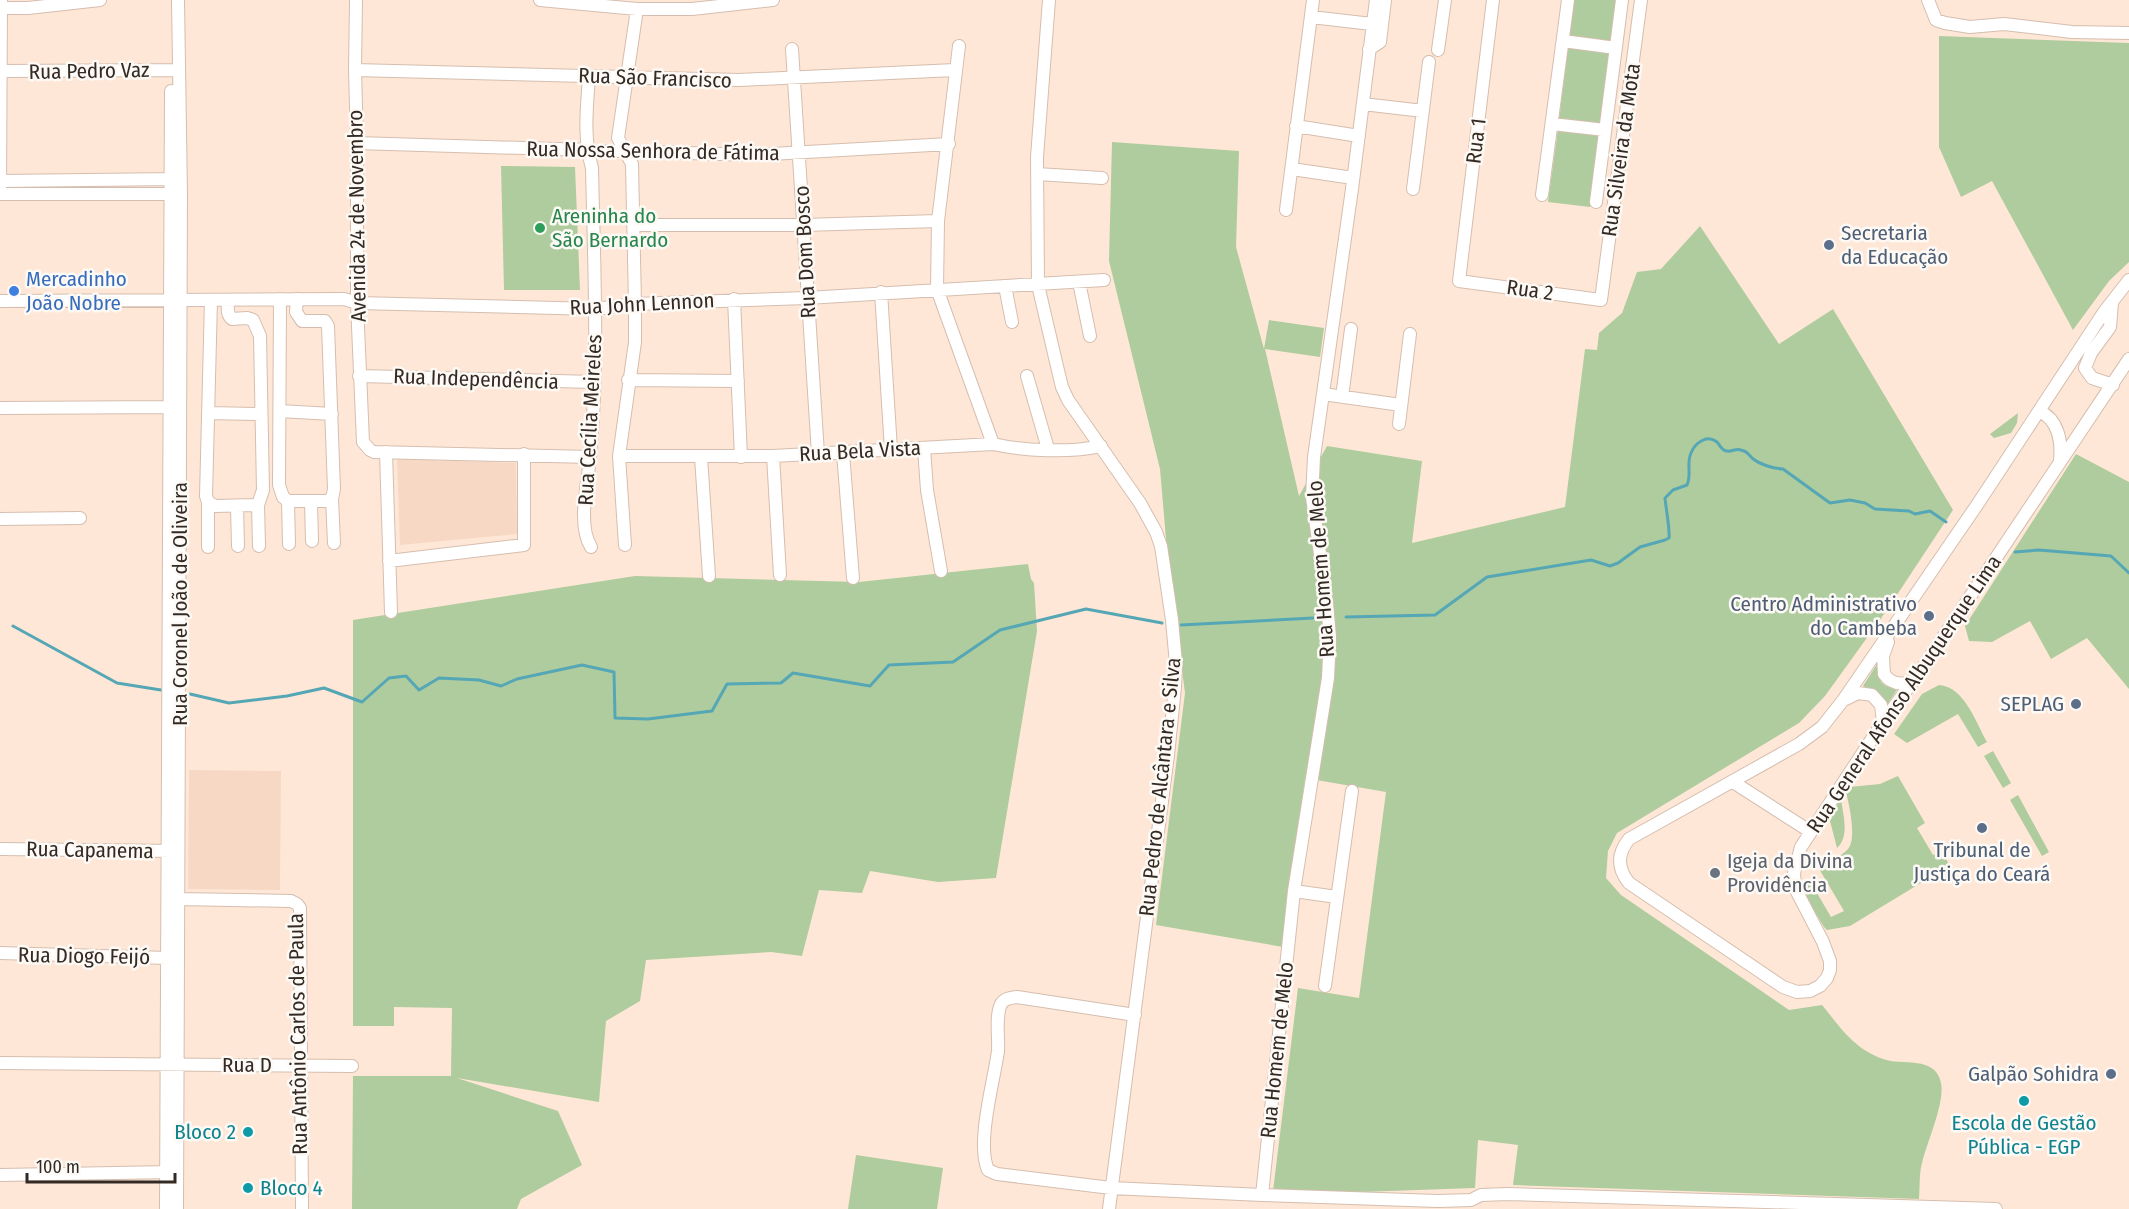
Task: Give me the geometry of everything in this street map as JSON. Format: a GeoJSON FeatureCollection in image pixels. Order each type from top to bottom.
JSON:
{"type":"FeatureCollection","features":[{"type":"Feature","properties":{"kind":"street"},"geometry":{"type":"LineString","coordinates":[[0,190],[1,6],[28,8],[100,0]]}},
{"type":"Feature","properties":{"kind":"street","name":"Rua Coronel João de Oliveira"},"geometry":{"type":"LineString","coordinates":[[170,0],[175,70]]}},
{"type":"Feature","properties":{"kind":"street","name":"Rua Coronel João de Oliveira"},"geometry":{"type":"LineString","coordinates":[[173,1065],[168,958],[174,851],[175,70],[178,0]]}},
{"type":"Feature","properties":{"kind":"street","name":"Avenida 24 de Novembro"},"geometry":{"type":"LineString","coordinates":[[356,0],[354,70],[361,433],[363,442],[370,450],[387,452]]}},
{"type":"Feature","properties":{"kind":"street"},"geometry":{"type":"LineString","coordinates":[[540,0],[637,9],[692,9],[772,0]]}},
{"type":"Feature","properties":{"kind":"street","name":"Rua Pedro de Alcântara e Silva"},"geometry":{"type":"LineString","coordinates":[[1049,0],[1037,174],[1038,285],[1062,387],[1140,503],[1156,532],[1164,563],[1175,646],[1175,687],[1109,1209]]}},
{"type":"Feature","properties":{"kind":"street"},"geometry":{"type":"LineString","coordinates":[[1286,210],[1313,0]]}},
{"type":"Feature","properties":{"kind":"street","name":"Rua Homem de Melo"},"geometry":{"type":"LineString","coordinates":[[1262,1195],[1294,891],[1328,678],[1327,604],[1312,497],[1314,457],[1376,0]]}},
{"type":"Feature","properties":{"kind":"street","name":"Rua Homem de Melo"},"geometry":{"type":"LineString","coordinates":[[1369,49],[1380,42],[1385,0]]}},
{"type":"Feature","properties":{"kind":"street"},"geometry":{"type":"LineString","coordinates":[[1438,50],[1445,0]]}},
{"type":"Feature","properties":{"kind":"street","name":"Rua 1"},"geometry":{"type":"LineString","coordinates":[[1459,281],[1492,0]]}},
{"type":"Feature","properties":{"kind":"street"},"geometry":{"type":"LineString","coordinates":[[1542,195],[1568,0]]}},
{"type":"Feature","properties":{"kind":"street"},"geometry":{"type":"LineString","coordinates":[[1596,202],[1622,0]]}},
{"type":"Feature","properties":{"kind":"street","name":"Rua Silveira da Mota"},"geometry":{"type":"LineString","coordinates":[[1601,300],[1641,0]]}},
{"type":"Feature","properties":{"kind":"street"},"geometry":{"type":"LineString","coordinates":[[1928,0],[1936,20],[1945,23],[1970,27],[2004,24],[2072,32],[2129,33]]}},
{"type":"Feature","properties":{"kind":"street","name":"Rua Cecília Meireles"},"geometry":{"type":"LineString","coordinates":[[625,545],[619,456],[635,342],[635,304],[632,164],[618,138],[637,9]]}},
{"type":"Feature","properties":{"kind":"street"},"geometry":{"type":"LineString","coordinates":[[1311,17],[1372,24]]}},
{"type":"Feature","properties":{"kind":"street"},"geometry":{"type":"LineString","coordinates":[[1563,41],[1616,48]]}},
{"type":"Feature","properties":{"kind":"street"},"geometry":{"type":"LineString","coordinates":[[959,46],[949,144],[938,220],[937,289],[993,444]]}},
{"type":"Feature","properties":{"kind":"street","name":"Rua Dom Bosco"},"geometry":{"type":"LineString","coordinates":[[792,49],[818,454]]}},
{"type":"Feature","properties":{"kind":"street"},"geometry":{"type":"LineString","coordinates":[[1413,189],[1429,62]]}},
{"type":"Feature","properties":{"kind":"street","name":"Rua Pedro Vaz"},"geometry":{"type":"LineString","coordinates":[[0,72],[175,70]]}},
{"type":"Feature","properties":{"kind":"street","name":"Rua São Francisco"},"geometry":{"type":"LineString","coordinates":[[354,70],[739,80],[955,70]]}},
{"type":"Feature","properties":{"kind":"street","name":"Rua Cecília Meireles"},"geometry":{"type":"LineString","coordinates":[[589,76],[585,130],[586,150],[592,168],[595,309],[594,382],[590,457],[585,497],[586,539],[591,547]]}},
{"type":"Feature","properties":{"kind":"street"},"geometry":{"type":"LineString","coordinates":[[1363,104],[1423,111]]}},
{"type":"Feature","properties":{"kind":"street"},"geometry":{"type":"LineString","coordinates":[[1552,124],[1605,130]]}},
{"type":"Feature","properties":{"kind":"street"},"geometry":{"type":"LineString","coordinates":[[1296,126],[1359,136]]}},
{"type":"Feature","properties":{"kind":"street","name":"Rua Nossa Senhora de Fátima"},"geometry":{"type":"LineString","coordinates":[[357,143],[753,155],[949,144]]}},
{"type":"Feature","properties":{"kind":"street"},"geometry":{"type":"LineString","coordinates":[[1292,169],[1353,178]]}},
{"type":"Feature","properties":{"kind":"street"},"geometry":{"type":"LineString","coordinates":[[1037,174],[1102,178]]}},
{"type":"Feature","properties":{"kind":"street"},"geometry":{"type":"LineString","coordinates":[[0,181],[176,179]]}},
{"type":"Feature","properties":{"kind":"street"},"geometry":{"type":"LineString","coordinates":[[0,194],[176,194]]}},
{"type":"Feature","properties":{"kind":"street"},"geometry":{"type":"LineString","coordinates":[[633,225],[803,225],[938,220]]}},
{"type":"Feature","properties":{"kind":"street","name":"Rua John Lennon"},"geometry":{"type":"LineString","coordinates":[[0,301],[344,299],[357,303],[595,309],[635,304],[807,298],[1104,280]]}},
{"type":"Feature","properties":{"kind":"street","name":"Rua General Afonso Albuquerque Lima"},"geometry":{"type":"LineString","coordinates":[[2129,280],[1844,699],[1822,727],[1799,744],[1629,839],[1621,851],[1619,865],[1628,882],[1783,987],[1803,992],[1820,986],[1827,978],[1830,961],[1796,888],[1794,873],[1797,859],[1811,832],[1882,722],[2113,385],[2129,358]]}},
{"type":"Feature","properties":{"kind":"street","name":"Rua 2"},"geometry":{"type":"LineString","coordinates":[[1459,281],[1601,300]]}},
{"type":"Feature","properties":{"kind":"street"},"geometry":{"type":"LineString","coordinates":[[1079,282],[1090,336]]}},
{"type":"Feature","properties":{"kind":"street"},"geometry":{"type":"LineString","coordinates":[[1005,286],[1012,322]]}},
{"type":"Feature","properties":{"kind":"street"},"geometry":{"type":"LineString","coordinates":[[881,292],[891,450]]}},
{"type":"Feature","properties":{"kind":"street"},"geometry":{"type":"LineString","coordinates":[[280,299],[279,485],[283,497],[288,501],[311,502],[332,499]]}},
{"type":"Feature","properties":{"kind":"street"},"geometry":{"type":"LineString","coordinates":[[297,299],[296,312],[302,321],[324,321],[328,326],[334,543]]}},
{"type":"Feature","properties":{"kind":"street"},"geometry":{"type":"LineString","coordinates":[[734,299],[741,457]]}},
{"type":"Feature","properties":{"kind":"street"},"geometry":{"type":"LineString","coordinates":[[208,547],[206,496],[212,300]]}},
{"type":"Feature","properties":{"kind":"street"},"geometry":{"type":"LineString","coordinates":[[228,300],[230,317],[253,320],[260,336],[263,490],[258,505],[259,546]]}},
{"type":"Feature","properties":{"kind":"street","name":"Rua Coronel João de Oliveira"},"geometry":{"type":"LineString","coordinates":[[176,301],[171,407],[174,851],[179,899],[172,1172],[177,1209]]}},
{"type":"Feature","properties":{"kind":"street"},"geometry":{"type":"LineString","coordinates":[[2112,302],[2110,327],[2091,353],[2085,368],[2092,378],[2113,385]]}},
{"type":"Feature","properties":{"kind":"street"},"geometry":{"type":"LineString","coordinates":[[1342,397],[1351,329]]}},
{"type":"Feature","properties":{"kind":"street"},"geometry":{"type":"LineString","coordinates":[[1399,424],[1410,334]]}},
{"type":"Feature","properties":{"kind":"street","name":"Rua Independência"},"geometry":{"type":"LineString","coordinates":[[359,376],[594,382]]}},
{"type":"Feature","properties":{"kind":"street"},"geometry":{"type":"LineString","coordinates":[[1027,376],[1048,449]]}},
{"type":"Feature","properties":{"kind":"street"},"geometry":{"type":"LineString","coordinates":[[628,380],[738,381]]}},
{"type":"Feature","properties":{"kind":"street"},"geometry":{"type":"LineString","coordinates":[[1323,394],[1401,405]]}},
{"type":"Feature","properties":{"kind":"street"},"geometry":{"type":"LineString","coordinates":[[0,408],[171,407]]}},
{"type":"Feature","properties":{"kind":"street"},"geometry":{"type":"LineString","coordinates":[[280,411],[332,414]]}},
{"type":"Feature","properties":{"kind":"street"},"geometry":{"type":"LineString","coordinates":[[2039,411],[2048,416],[2057,430],[2061,444],[2060,461]]}},
{"type":"Feature","properties":{"kind":"street"},"geometry":{"type":"LineString","coordinates":[[208,413],[261,414]]}},
{"type":"Feature","properties":{"kind":"street","name":"Rua Bela Vista"},"geometry":{"type":"LineString","coordinates":[[619,456],[773,456],[993,444],[1012,448],[1084,450],[1101,446]]}},
{"type":"Feature","properties":{"kind":"street"},"geometry":{"type":"LineString","coordinates":[[924,448],[927,490],[941,571]]}},
{"type":"Feature","properties":{"kind":"street"},"geometry":{"type":"LineString","coordinates":[[391,612],[387,452],[590,457]]}},
{"type":"Feature","properties":{"kind":"street"},"geometry":{"type":"LineString","coordinates":[[843,453],[853,578]]}},
{"type":"Feature","properties":{"kind":"street"},"geometry":{"type":"LineString","coordinates":[[389,561],[524,544],[524,454]]}},
{"type":"Feature","properties":{"kind":"street"},"geometry":{"type":"LineString","coordinates":[[773,456],[780,575]]}},
{"type":"Feature","properties":{"kind":"street"},"geometry":{"type":"LineString","coordinates":[[701,457],[709,576]]}},
{"type":"Feature","properties":{"kind":"street"},"geometry":{"type":"LineString","coordinates":[[288,501],[289,544]]}},
{"type":"Feature","properties":{"kind":"street"},"geometry":{"type":"LineString","coordinates":[[208,502],[215,506],[258,505]]}},
{"type":"Feature","properties":{"kind":"street"},"geometry":{"type":"LineString","coordinates":[[311,502],[312,541]]}},
{"type":"Feature","properties":{"kind":"street"},"geometry":{"type":"LineString","coordinates":[[237,506],[238,546]]}},
{"type":"Feature","properties":{"kind":"street"},"geometry":{"type":"LineString","coordinates":[[0,519],[80,518]]}},
{"type":"Feature","properties":{"kind":"street"},"geometry":{"type":"LineString","coordinates":[[1892,629],[1883,656],[1884,674],[1893,683],[1911,682]]}},
{"type":"Feature","properties":{"kind":"street"},"geometry":{"type":"LineString","coordinates":[[1844,699],[1858,693],[1872,695],[1881,705],[1882,722]]}},
{"type":"Feature","properties":{"kind":"street"},"geometry":{"type":"LineString","coordinates":[[1733,782],[1811,832]]}},
{"type":"Feature","properties":{"kind":"street"},"geometry":{"type":"LineString","coordinates":[[1325,986],[1352,791]]}},
{"type":"Feature","properties":{"kind":"street","name":"Rua Capanema"},"geometry":{"type":"LineString","coordinates":[[0,849],[174,851]]}},
{"type":"Feature","properties":{"kind":"street"},"geometry":{"type":"LineString","coordinates":[[1294,891],[1337,897]]}},
{"type":"Feature","properties":{"kind":"street","name":"Rua Antônio Carlos de Paula"},"geometry":{"type":"LineString","coordinates":[[179,899],[291,901],[300,908],[302,1209]]}},
{"type":"Feature","properties":{"kind":"street","name":"Rua Diogo Feijó"},"geometry":{"type":"LineString","coordinates":[[0,953],[168,958]]}},
{"type":"Feature","properties":{"kind":"street"},"geometry":{"type":"LineString","coordinates":[[1135,1015],[1017,997],[1005,999],[1001,1004],[998,1050],[984,1152],[988,1170],[997,1174],[1112,1188],[1262,1195],[1330,1203],[1471,1204],[1481,1195],[1508,1194],[1856,1207],[1996,1209]]}},
{"type":"Feature","properties":{"kind":"street","name":"Rua D"},"geometry":{"type":"LineString","coordinates":[[0,1063],[352,1066]]}},
{"type":"Feature","properties":{"kind":"street"},"geometry":{"type":"LineString","coordinates":[[0,1175],[172,1172]]}},
{"type":"Feature","properties":{"kind":"street","name":"Rua Coronel João de Oliveira"},"geometry":{"type":"LineString","coordinates":[[166,1209],[172,1172]]}},
{"type":"Feature","properties":{"kind":"shaded area"},"geometry":{"type":"Polygon","coordinates":[[[397,459],[516,463],[517,534],[400,545],[397,459]]]}},
{"type":"Feature","properties":{"kind":"shaded area"},"geometry":{"type":"Polygon","coordinates":[[[189,770],[281,771],[280,890],[188,889],[189,770]]]}},
{"type":"Feature","properties":{"kind":"green space"},"geometry":{"type":"Polygon","coordinates":[[[1574,0],[1616,0],[1611,42],[1569,37],[1574,0]]]}},
{"type":"Feature","properties":{"kind":"green space"},"geometry":{"type":"Polygon","coordinates":[[[1939,36],[2129,43],[2129,262],[2109,281],[2073,330],[1992,181],[1961,197],[1939,147],[1939,36]]]}},
{"type":"Feature","properties":{"kind":"green space"},"geometry":{"type":"Polygon","coordinates":[[[1568,47],[1610,52],[1600,125],[1559,120],[1568,47]]]}},
{"type":"Feature","properties":{"kind":"green space"},"geometry":{"type":"Polygon","coordinates":[[[1558,129],[1599,133],[1590,207],[1548,202],[1558,129]]]}},
{"type":"Feature","properties":{"kind":"green space"},"geometry":{"type":"Polygon","coordinates":[[[1112,142],[1239,151],[1236,247],[1264,349],[1269,320],[1324,328],[1320,357],[1265,349],[1299,496],[1327,446],[1422,461],[1412,543],[1565,507],[1585,349],[1597,350],[1599,333],[1622,313],[1637,272],[1661,269],[1700,226],[1779,344],[1833,309],[1953,510],[1887,610],[1825,696],[1799,723],[1617,833],[1608,851],[1606,878],[1621,895],[1789,1010],[1822,1005],[1848,1036],[1863,1049],[1890,1061],[1925,1065],[1938,1074],[1942,1091],[1921,1167],[1919,1199],[1513,1185],[1518,1145],[1478,1140],[1475,1188],[1332,1193],[1273,1191],[1298,988],[1359,998],[1386,792],[1305,778],[1283,947],[1156,925],[1185,693],[1168,562],[1160,469],[1109,261],[1112,142]]]}},
{"type":"Feature","properties":{"kind":"green space","name":"Areninha do São Bernardo"},"geometry":{"type":"Polygon","coordinates":[[[501,166],[575,167],[580,290],[504,290],[501,166]]]}},
{"type":"Feature","properties":{"kind":"green space"},"geometry":{"type":"Polygon","coordinates":[[[2018,413],[2017,423],[2011,433],[1994,438],[1990,434],[2018,413]]]}},
{"type":"Feature","properties":{"kind":"green space"},"geometry":{"type":"Polygon","coordinates":[[[2076,454],[2129,482],[2129,689],[2087,638],[2051,659],[2030,621],[1992,642],[1969,641],[1965,626],[2076,454]]]}},
{"type":"Feature","properties":{"kind":"green space"},"geometry":{"type":"Polygon","coordinates":[[[1028,564],[1034,583],[1037,631],[996,878],[938,882],[870,871],[862,893],[819,890],[802,956],[771,952],[646,960],[640,1001],[606,1021],[599,1102],[457,1078],[558,1111],[582,1165],[521,1199],[517,1209],[352,1209],[353,1076],[451,1076],[452,1008],[394,1007],[394,1026],[353,1026],[353,620],[635,576],[859,582],[1028,564]]]}},
{"type":"Feature","properties":{"kind":"green space"},"geometry":{"type":"Polygon","coordinates":[[[1877,664],[1881,682],[1886,686],[1898,688],[1885,708],[1880,694],[1863,686],[1877,664]]]}},
{"type":"Feature","properties":{"kind":"green space"},"geometry":{"type":"Polygon","coordinates":[[[1939,685],[1948,687],[1963,699],[1987,742],[1978,747],[1958,714],[1907,743],[1894,734],[1922,694],[1939,685]]]}},
{"type":"Feature","properties":{"kind":"green space"},"geometry":{"type":"Polygon","coordinates":[[[1993,751],[2011,783],[2003,788],[1984,756],[1993,751]]]}},
{"type":"Feature","properties":{"kind":"green space"},"geometry":{"type":"Polygon","coordinates":[[[1898,776],[1925,823],[1917,828],[1933,855],[1942,851],[1953,872],[1938,881],[1934,875],[1850,926],[1827,930],[1807,899],[1805,885],[1810,881],[1831,917],[1844,911],[1818,867],[1842,854],[1851,844],[1852,821],[1846,792],[1849,787],[1880,784],[1898,776]]]}},
{"type":"Feature","properties":{"kind":"green space"},"geometry":{"type":"Polygon","coordinates":[[[2018,795],[2049,852],[2042,856],[2010,800],[2018,795]]]}},
{"type":"Feature","properties":{"kind":"green space"},"geometry":{"type":"Polygon","coordinates":[[[1841,799],[1845,831],[1837,848],[1829,817],[1841,799]]]}},
{"type":"Feature","properties":{"kind":"green space"},"geometry":{"type":"Polygon","coordinates":[[[856,1155],[943,1168],[937,1209],[848,1209],[856,1155]]]}},
{"type":"Feature","properties":{"kind":"waterway"},"geometry":{"type":"LineString","coordinates":[[1346,617],[1435,615],[1487,577],[1591,560],[1610,566],[1640,547],[1665,540],[1669,538],[1665,498],[1673,490],[1687,485],[1691,453],[1695,446],[1705,439],[1717,442],[1725,451],[1743,450],[1763,464],[1783,469],[1830,503],[1850,500],[1865,503],[1875,509],[1909,511],[1915,514],[1930,511],[1946,522]]}},
{"type":"Feature","properties":{"kind":"waterway"},"geometry":{"type":"LineString","coordinates":[[2015,552],[2039,550],[2111,556],[2129,573]]}},
{"type":"Feature","properties":{"kind":"waterway"},"geometry":{"type":"LineString","coordinates":[[190,694],[229,703],[287,696],[324,688],[362,702],[389,678],[406,676],[419,690],[439,678],[479,680],[501,686],[517,679],[582,665],[614,672],[615,718],[648,719],[712,711],[727,684],[781,683],[793,673],[870,686],[889,665],[953,662],[1000,630],[1086,609],[1162,623]]}},
{"type":"Feature","properties":{"kind":"waterway"},"geometry":{"type":"LineString","coordinates":[[1181,625],[1313,618]]}},
{"type":"Feature","properties":{"kind":"waterway"},"geometry":{"type":"LineString","coordinates":[[13,626],[117,683],[161,690]]}},
{"type":"Feature","properties":{"kind":"place","name":"Areninha do São Bernardo"},"geometry":{"type":"Point","coordinates":[540,228]}},
{"type":"Feature","properties":{"kind":"place","name":"Secretaria da Educação"},"geometry":{"type":"Point","coordinates":[1829,245]}},
{"type":"Feature","properties":{"kind":"place","name":"Mercadinho João Nobre"},"geometry":{"type":"Point","coordinates":[14,291]}},
{"type":"Feature","properties":{"kind":"place","name":"Centro Administrativo do Cambeba"},"geometry":{"type":"Point","coordinates":[1929,616]}},
{"type":"Feature","properties":{"kind":"place","name":"SEPLAG"},"geometry":{"type":"Point","coordinates":[2076,704]}},
{"type":"Feature","properties":{"kind":"place","name":"Tribunal de Justiça do Ceará"},"geometry":{"type":"Point","coordinates":[1982,828]}},
{"type":"Feature","properties":{"kind":"place","name":"Igeja da Divina Providência"},"geometry":{"type":"Point","coordinates":[1715,873]}},
{"type":"Feature","properties":{"kind":"place","name":"Galpão Sohidra"},"geometry":{"type":"Point","coordinates":[2111,1074]}},
{"type":"Feature","properties":{"kind":"place","name":"Escola de Gestão Pública - EGP"},"geometry":{"type":"Point","coordinates":[2024,1101]}},
{"type":"Feature","properties":{"kind":"place","name":"Bloco 2"},"geometry":{"type":"Point","coordinates":[248,1132]}},
{"type":"Feature","properties":{"kind":"place","name":"Bloco 4"},"geometry":{"type":"Point","coordinates":[248,1188]}}]}
